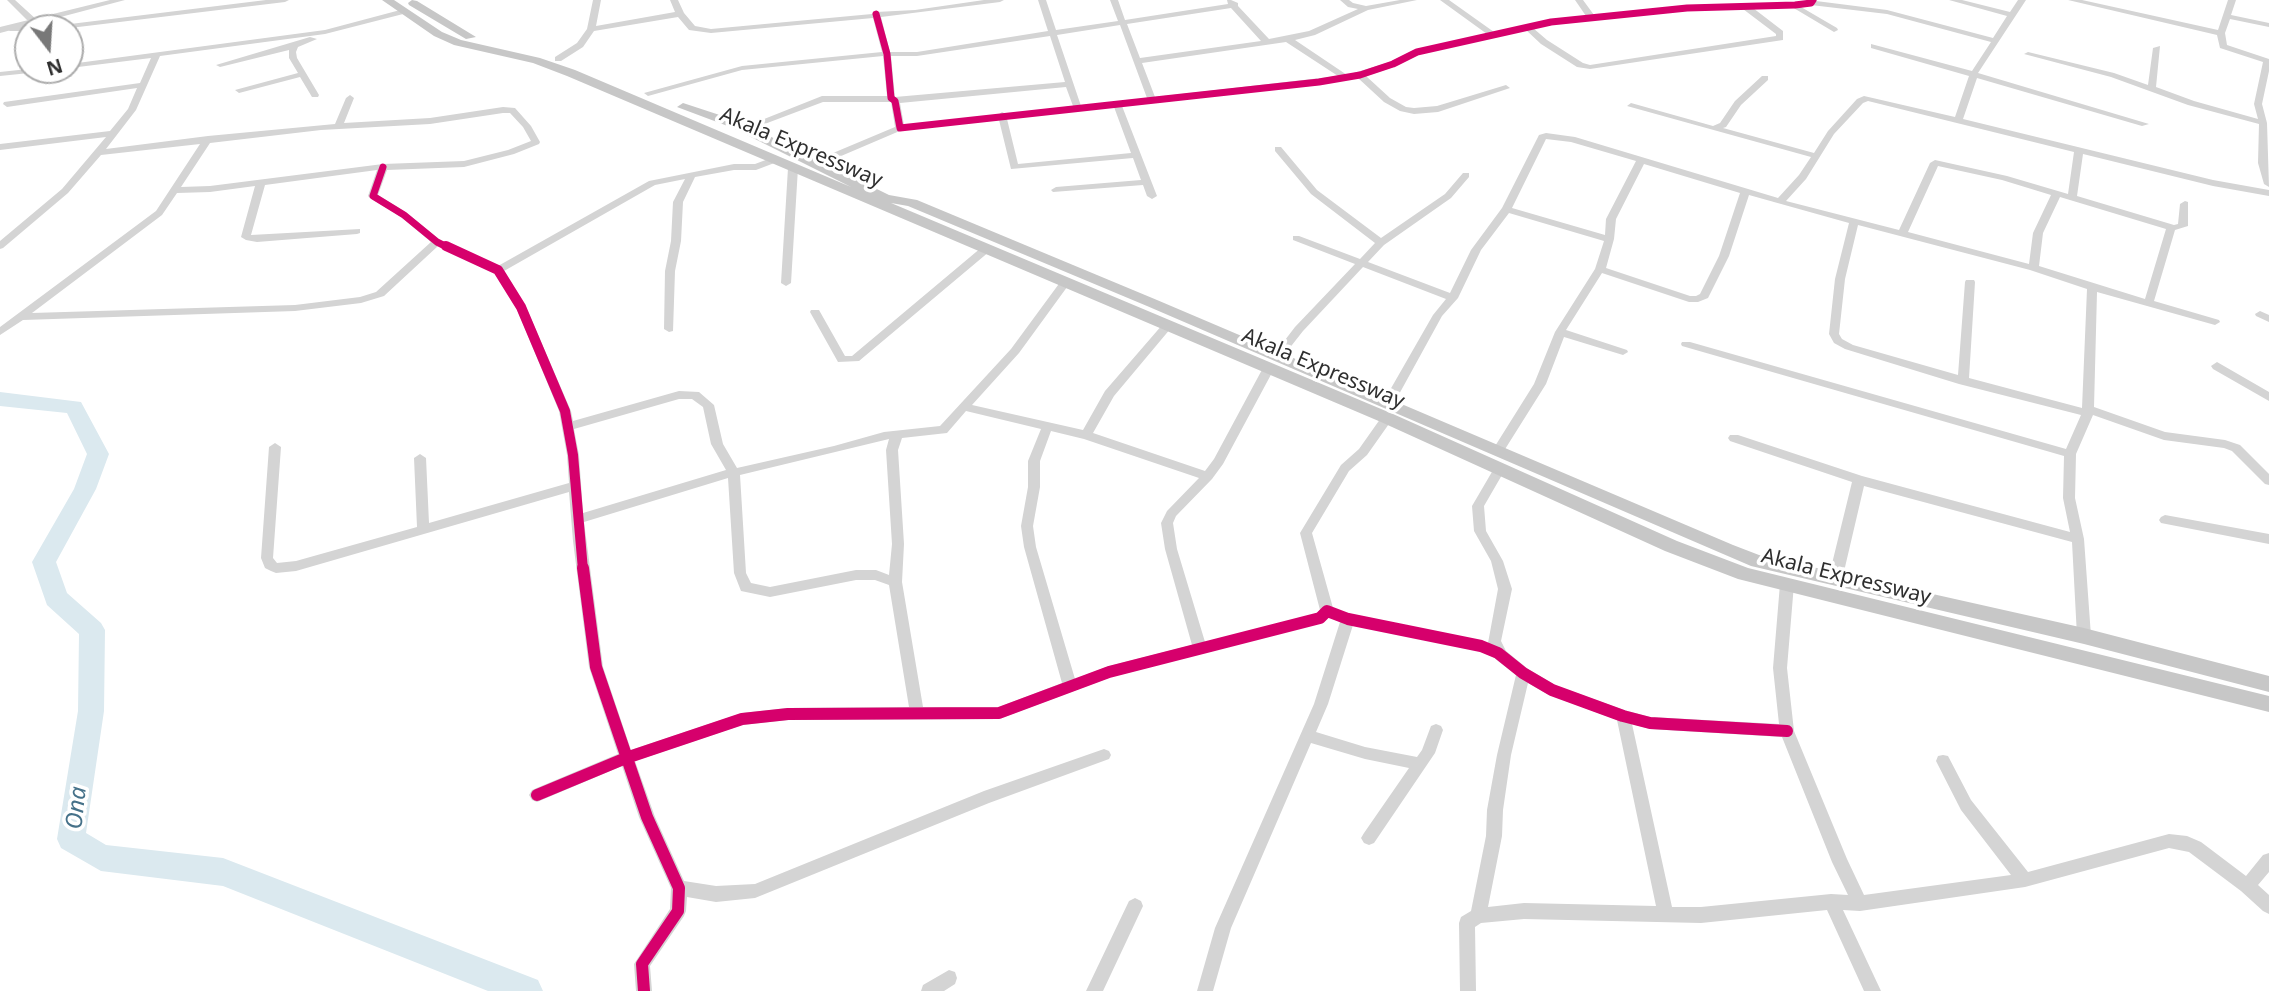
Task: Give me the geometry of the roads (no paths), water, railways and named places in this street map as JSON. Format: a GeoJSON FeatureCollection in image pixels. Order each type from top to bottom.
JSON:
{"type":"FeatureCollection","features":[{"type":"Feature","properties":{"kind":"main road","name":"Akala Expressway"},"geometry":{"type":"LineString","coordinates":[[387,0],[407,5],[466,36],[558,59],[740,127],[885,198],[912,203],[1273,363],[1499,459],[1757,561],[2084,636],[2269,684]]}},
{"type":"Feature","properties":{"kind":"main road","name":"Akala Expressway"},"geometry":{"type":"LineString","coordinates":[[407,5],[438,34],[458,43],[536,60],[559,68],[1167,326],[1273,363]]}},
{"type":"Feature","properties":{"kind":"main road"},"geometry":{"type":"LineString","coordinates":[[727,140],[740,127]]}},
{"type":"Feature","properties":{"kind":"main road"},"geometry":{"type":"LineString","coordinates":[[751,151],[771,141]]}},
{"type":"Feature","properties":{"kind":"main road","name":"Akala Expressway"},"geometry":{"type":"LineString","coordinates":[[1499,459],[1671,546],[1745,574],[2269,704]]}},
{"type":"Feature","properties":{"kind":"street"},"geometry":{"type":"LineString","coordinates":[[11,0],[22,14]]}},
{"type":"Feature","properties":{"kind":"street"},"geometry":{"type":"LineString","coordinates":[[71,14],[121,0]]}},
{"type":"Feature","properties":{"kind":"street"},"geometry":{"type":"LineString","coordinates":[[84,24],[285,0]]}},
{"type":"Feature","properties":{"kind":"street"},"geometry":{"type":"LineString","coordinates":[[558,59],[580,45],[591,29],[597,0]]}},
{"type":"Feature","properties":{"kind":"street"},"geometry":{"type":"LineString","coordinates":[[674,0],[680,14],[692,28],[711,31],[915,12],[1000,0]]}},
{"type":"Feature","properties":{"kind":"street"},"geometry":{"type":"LineString","coordinates":[[1042,0],[1077,107]]}},
{"type":"Feature","properties":{"kind":"street"},"geometry":{"type":"LineString","coordinates":[[1114,0],[1152,100]]}},
{"type":"Feature","properties":{"kind":"street"},"geometry":{"type":"LineString","coordinates":[[1343,0],[1366,8]]}},
{"type":"Feature","properties":{"kind":"street"},"geometry":{"type":"LineString","coordinates":[[1137,61],[1287,39],[1312,33],[1366,8],[1413,0]]}},
{"type":"Feature","properties":{"kind":"street"},"geometry":{"type":"LineString","coordinates":[[1444,0],[1493,36]]}},
{"type":"Feature","properties":{"kind":"street"},"geometry":{"type":"LineString","coordinates":[[1580,0],[1591,17]]}},
{"type":"Feature","properties":{"kind":"street"},"geometry":{"type":"LineString","coordinates":[[1953,0],[2011,15]]}},
{"type":"Feature","properties":{"kind":"street"},"geometry":{"type":"LineString","coordinates":[[1959,120],[1974,74],[2022,0]]}},
{"type":"Feature","properties":{"kind":"street"},"geometry":{"type":"LineString","coordinates":[[2072,0],[2221,33]]}},
{"type":"Feature","properties":{"kind":"street"},"geometry":{"type":"LineString","coordinates":[[2232,0],[2221,33],[2226,49],[2267,61],[2258,104],[2263,123],[2269,184]]}},
{"type":"Feature","properties":{"kind":"street"},"geometry":{"type":"LineString","coordinates":[[817,163],[901,128],[1077,107],[1286,87],[1360,75],[1393,64],[1417,52],[1527,27],[1591,17],[1740,4],[1793,5],[1812,1],[1877,10],[1996,41]]}},
{"type":"Feature","properties":{"kind":"street"},"geometry":{"type":"LineString","coordinates":[[648,93],[742,68],[885,52],[917,54],[1055,34],[1231,3],[1267,42]]}},
{"type":"Feature","properties":{"kind":"street"},"geometry":{"type":"LineString","coordinates":[[1527,27],[1544,42],[1580,65],[1590,67],[1780,38],[1780,33],[1740,4]]}},
{"type":"Feature","properties":{"kind":"street"},"geometry":{"type":"LineString","coordinates":[[84,64],[325,32],[360,24],[407,5]]}},
{"type":"Feature","properties":{"kind":"street"},"geometry":{"type":"LineString","coordinates":[[1793,5],[1834,30]]}},
{"type":"Feature","properties":{"kind":"street"},"geometry":{"type":"LineString","coordinates":[[591,29],[680,14]]}},
{"type":"Feature","properties":{"kind":"street"},"geometry":{"type":"LineString","coordinates":[[876,14],[901,128]]}},
{"type":"Feature","properties":{"kind":"street"},"geometry":{"type":"LineString","coordinates":[[2227,16],[2269,25]]}},
{"type":"Feature","properties":{"kind":"street"},"geometry":{"type":"LineString","coordinates":[[220,65],[294,46],[325,32]]}},
{"type":"Feature","properties":{"kind":"street"},"geometry":{"type":"LineString","coordinates":[[1287,39],[1345,77]]}},
{"type":"Feature","properties":{"kind":"street"},"geometry":{"type":"LineString","coordinates":[[294,46],[293,58],[316,95]]}},
{"type":"Feature","properties":{"kind":"street"},"geometry":{"type":"LineString","coordinates":[[1874,46],[2145,124]]}},
{"type":"Feature","properties":{"kind":"street"},"geometry":{"type":"LineString","coordinates":[[2152,88],[2157,48]]}},
{"type":"Feature","properties":{"kind":"street"},"geometry":{"type":"LineString","coordinates":[[0,246],[65,191],[98,153],[132,110],[157,54]]}},
{"type":"Feature","properties":{"kind":"street"},"geometry":{"type":"LineString","coordinates":[[2028,54],[2152,88],[2192,103],[2263,123]]}},
{"type":"Feature","properties":{"kind":"street"},"geometry":{"type":"LineString","coordinates":[[239,90],[302,74]]}},
{"type":"Feature","properties":{"kind":"street"},"geometry":{"type":"LineString","coordinates":[[1360,75],[1387,100],[1403,109],[1414,111],[1438,109],[1506,88]]}},
{"type":"Feature","properties":{"kind":"street"},"geometry":{"type":"LineString","coordinates":[[1721,128],[1738,103],[1765,78]]}},
{"type":"Feature","properties":{"kind":"street"},"geometry":{"type":"LineString","coordinates":[[740,127],[822,99],[893,99],[1071,84]]}},
{"type":"Feature","properties":{"kind":"street"},"geometry":{"type":"LineString","coordinates":[[7,104],[144,85]]}},
{"type":"Feature","properties":{"kind":"street"},"geometry":{"type":"LineString","coordinates":[[1780,202],[1803,177],[1831,133],[1860,101],[1867,97],[2213,183],[2269,192]]}},
{"type":"Feature","properties":{"kind":"street"},"geometry":{"type":"LineString","coordinates":[[338,126],[350,98]]}},
{"type":"Feature","properties":{"kind":"street"},"geometry":{"type":"LineString","coordinates":[[1117,105],[1152,196]]}},
{"type":"Feature","properties":{"kind":"street"},"geometry":{"type":"LineString","coordinates":[[1631,106],[1721,128],[1816,156]]}},
{"type":"Feature","properties":{"kind":"street"},"geometry":{"type":"LineString","coordinates":[[98,153],[208,139],[338,126],[429,121],[512,110],[527,126],[536,142],[511,152],[464,164],[383,167],[261,183],[175,190]]}},
{"type":"Feature","properties":{"kind":"street"},"geometry":{"type":"LineString","coordinates":[[1002,115],[1014,167],[1137,155]]}},
{"type":"Feature","properties":{"kind":"street"},"geometry":{"type":"LineString","coordinates":[[0,147],[111,134]]}},
{"type":"Feature","properties":{"kind":"street"},"geometry":{"type":"LineString","coordinates":[[1327,611],[1306,533],[1345,468],[1367,446],[1388,411],[1438,315],[1453,298],[1476,250],[1507,209],[1542,137],[1572,139],[1780,202],[2034,268],[2215,322]]}},
{"type":"Feature","properties":{"kind":"street"},"geometry":{"type":"LineString","coordinates":[[0,332],[159,213],[208,139]]}},
{"type":"Feature","properties":{"kind":"street"},"geometry":{"type":"LineString","coordinates":[[1278,149],[1314,192],[1381,243]]}},
{"type":"Feature","properties":{"kind":"street"},"geometry":{"type":"LineString","coordinates":[[2072,197],[2078,150]]}},
{"type":"Feature","properties":{"kind":"street"},"geometry":{"type":"LineString","coordinates":[[498,270],[652,183],[734,167],[767,165],[774,160]]}},
{"type":"Feature","properties":{"kind":"street"},"geometry":{"type":"LineString","coordinates":[[1501,656],[1494,641],[1505,589],[1497,561],[1480,531],[1478,506],[1499,459],[1540,384],[1560,332],[1600,269],[1615,209],[1641,160]]}},
{"type":"Feature","properties":{"kind":"street"},"geometry":{"type":"LineString","coordinates":[[1902,235],[1937,162],[2072,197],[2172,229],[2183,226],[2185,204]]}},
{"type":"Feature","properties":{"kind":"street"},"geometry":{"type":"LineString","coordinates":[[383,167],[373,196],[404,215],[437,242],[498,270],[526,317],[569,426],[577,519],[596,667],[647,817],[679,888],[678,911],[642,964],[645,991]]}},
{"type":"Feature","properties":{"kind":"street"},"geometry":{"type":"LineString","coordinates":[[786,283],[793,168]]}},
{"type":"Feature","properties":{"kind":"street"},"geometry":{"type":"LineString","coordinates":[[669,329],[670,271],[676,241],[678,202],[691,176]]}},
{"type":"Feature","properties":{"kind":"street"},"geometry":{"type":"LineString","coordinates":[[1200,648],[1167,531],[1171,514],[1208,476],[1273,363],[1349,274],[1364,263],[1381,243],[1448,196],[1466,176]]}},
{"type":"Feature","properties":{"kind":"street"},"geometry":{"type":"LineString","coordinates":[[1056,190],[1147,182]]}},
{"type":"Feature","properties":{"kind":"street"},"geometry":{"type":"LineString","coordinates":[[261,183],[246,237],[257,239],[356,231]]}},
{"type":"Feature","properties":{"kind":"street"},"geometry":{"type":"LineString","coordinates":[[1600,269],[1689,299],[1704,296],[1724,256],[1745,192]]}},
{"type":"Feature","properties":{"kind":"street"},"geometry":{"type":"LineString","coordinates":[[2034,268],[2038,233],[2057,193]]}},
{"type":"Feature","properties":{"kind":"street"},"geometry":{"type":"LineString","coordinates":[[1507,209],[1609,239]]}},
{"type":"Feature","properties":{"kind":"street"},"geometry":{"type":"LineString","coordinates":[[1854,221],[1840,279],[1834,334],[1838,341],[1849,347],[1963,381],[2088,411],[2164,436],[2225,444],[2236,448],[2269,481]]}},
{"type":"Feature","properties":{"kind":"street"},"geometry":{"type":"LineString","coordinates":[[2149,302],[2172,229]]}},
{"type":"Feature","properties":{"kind":"street"},"geometry":{"type":"LineString","coordinates":[[1296,238],[1453,298]]}},
{"type":"Feature","properties":{"kind":"street"},"geometry":{"type":"LineString","coordinates":[[22,317],[295,308],[361,300],[380,294],[437,242]]}},
{"type":"Feature","properties":{"kind":"street"},"geometry":{"type":"LineString","coordinates":[[815,312],[842,359],[855,359],[986,249]]}},
{"type":"Feature","properties":{"kind":"street"},"geometry":{"type":"LineString","coordinates":[[1963,381],[1970,282]]}},
{"type":"Feature","properties":{"kind":"street"},"geometry":{"type":"LineString","coordinates":[[577,519],[644,500],[692,482],[897,434],[943,430],[1015,351],[1065,283]]}},
{"type":"Feature","properties":{"kind":"street"},"geometry":{"type":"LineString","coordinates":[[2084,636],[2078,539],[2069,498],[2070,454],[2088,411],[2092,287]]}},
{"type":"Feature","properties":{"kind":"street"},"geometry":{"type":"LineString","coordinates":[[1086,435],[1109,394],[1167,326]]}},
{"type":"Feature","properties":{"kind":"street"},"geometry":{"type":"LineString","coordinates":[[1560,332],[1623,352]]}},
{"type":"Feature","properties":{"kind":"street"},"geometry":{"type":"LineString","coordinates":[[1686,344],[2070,454]]}},
{"type":"Feature","properties":{"kind":"street"},"geometry":{"type":"LineString","coordinates":[[2217,366],[2269,397]]}},
{"type":"Feature","properties":{"kind":"street"},"geometry":{"type":"LineString","coordinates":[[569,426],[679,395],[695,395],[708,405],[717,444],[734,473],[740,573],[747,587],[770,593],[856,575],[876,575],[895,582]]}},
{"type":"Feature","properties":{"kind":"street"},"geometry":{"type":"LineString","coordinates":[[964,407],[1086,435],[1208,476]]}},
{"type":"Feature","properties":{"kind":"street"},"geometry":{"type":"LineString","coordinates":[[1047,427],[1034,461],[1034,487],[1027,526],[1030,547],[1070,686]]}},
{"type":"Feature","properties":{"kind":"street"},"geometry":{"type":"LineString","coordinates":[[897,434],[892,450],[898,544],[895,582],[917,714]]}},
{"type":"Feature","properties":{"kind":"street"},"geometry":{"type":"LineString","coordinates":[[1734,438],[1859,480],[2078,539]]}},
{"type":"Feature","properties":{"kind":"street"},"geometry":{"type":"LineString","coordinates":[[275,447],[267,558],[270,565],[285,569],[575,486]]}},
{"type":"Feature","properties":{"kind":"street"},"geometry":{"type":"LineString","coordinates":[[420,458],[423,529]]}},
{"type":"Feature","properties":{"kind":"street"},"geometry":{"type":"LineString","coordinates":[[1835,580],[1859,480]]}},
{"type":"Feature","properties":{"kind":"street"},"geometry":{"type":"LineString","coordinates":[[2165,520],[2269,539]]}},
{"type":"Feature","properties":{"kind":"street"},"geometry":{"type":"LineString","coordinates":[[1787,584],[1780,668],[1787,731],[1860,903]]}},
{"type":"Feature","properties":{"kind":"street"},"geometry":{"type":"LineString","coordinates":[[1327,611],[1348,619],[1481,646],[1501,656],[1523,673],[1580,702],[1623,716],[1650,723],[1787,731]]}},
{"type":"Feature","properties":{"kind":"street"},"geometry":{"type":"LineString","coordinates":[[537,795],[626,758],[760,715],[999,713],[1121,669],[1320,618],[1327,611]]}},
{"type":"Feature","properties":{"kind":"street"},"geometry":{"type":"LineString","coordinates":[[1205,991],[1223,929],[1308,736],[1348,619]]}},
{"type":"Feature","properties":{"kind":"street"},"geometry":{"type":"LineString","coordinates":[[1478,916],[1494,836],[1495,810],[1506,743],[1523,673]]}},
{"type":"Feature","properties":{"kind":"street"},"geometry":{"type":"LineString","coordinates":[[1623,716],[1666,915]]}},
{"type":"Feature","properties":{"kind":"street"},"geometry":{"type":"LineString","coordinates":[[1369,838],[1421,764],[1431,747],[1436,730]]}},
{"type":"Feature","properties":{"kind":"street"},"geometry":{"type":"LineString","coordinates":[[1308,736],[1365,753],[1421,764]]}},
{"type":"Feature","properties":{"kind":"street"},"geometry":{"type":"LineString","coordinates":[[679,888],[716,894],[755,891],[984,798],[1104,755]]}},
{"type":"Feature","properties":{"kind":"street"},"geometry":{"type":"LineString","coordinates":[[1944,761],[1966,805],[2025,880]]}},
{"type":"Feature","properties":{"kind":"street"},"geometry":{"type":"LineString","coordinates":[[1468,991],[1467,923],[1478,916],[1524,911],[1701,915],[1831,902],[1860,903],[2025,880],[2169,841],[2195,847],[2269,906]]}},
{"type":"Feature","properties":{"kind":"street"},"geometry":{"type":"LineString","coordinates":[[2247,886],[2269,860]]}},
{"type":"Feature","properties":{"kind":"street"},"geometry":{"type":"LineString","coordinates":[[1831,902],[1873,991]]}},
{"type":"Feature","properties":{"kind":"street"},"geometry":{"type":"LineString","coordinates":[[1094,991],[1135,906]]}},
{"type":"Feature","properties":{"kind":"street"},"geometry":{"type":"LineString","coordinates":[[929,991],[949,978]]}},
{"type":"Feature","properties":{"kind":"waterway","name":"Ona"},"geometry":{"type":"LineString","coordinates":[[0,399],[74,407],[98,454],[85,489],[44,562],[56,598],[92,630],[91,711],[71,839],[101,858],[223,872],[527,991]]}}]}
